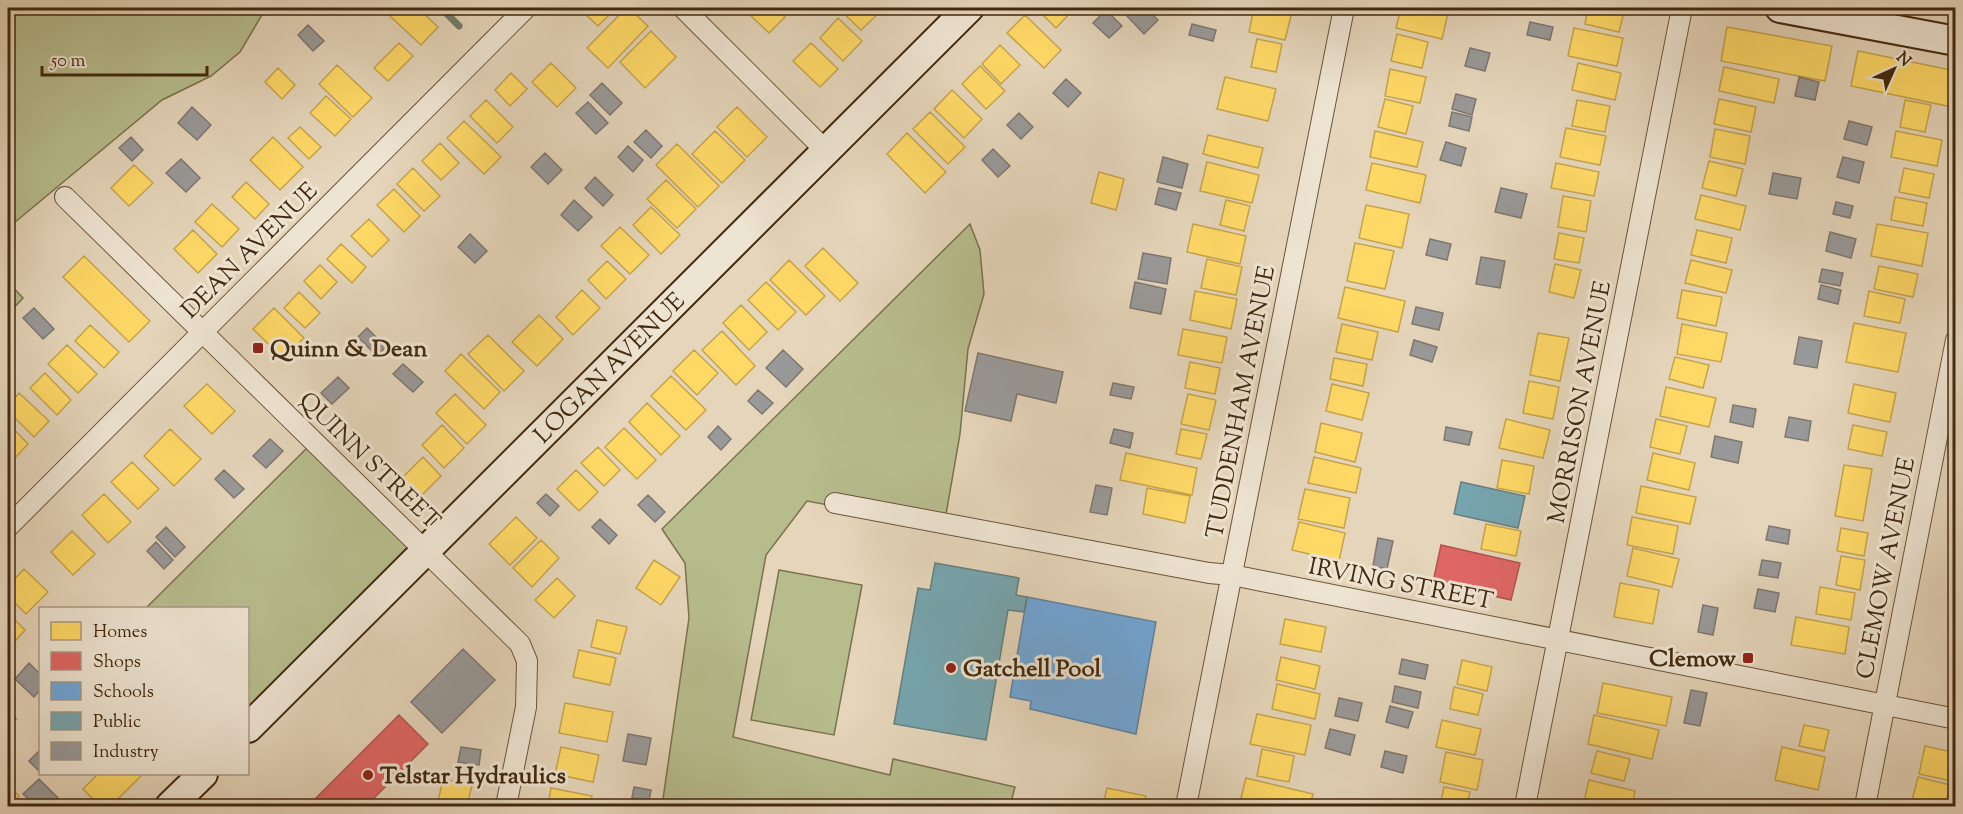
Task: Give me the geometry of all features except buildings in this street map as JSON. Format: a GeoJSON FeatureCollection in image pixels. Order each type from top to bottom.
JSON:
{"type":"FeatureCollection","features":[{"type":"Feature","properties":{"kind":"street","name":"DEAN AVENUE"},"geometry":{"type":"LineString","coordinates":[[8,526],[526,8]]}},
{"type":"Feature","properties":{"kind":"street"},"geometry":{"type":"LineString","coordinates":[[683,8],[825,150]]}},
{"type":"Feature","properties":{"kind":"street","name":"LOGAN AVENUE"},"geometry":{"type":"LineString","coordinates":[[249,727],[969,8]]}},
{"type":"Feature","properties":{"kind":"street","name":"TUDDENHAM AVENUE"},"geometry":{"type":"LineString","coordinates":[[1186,807],[1344,8]]}},
{"type":"Feature","properties":{"kind":"street","name":"MORRISON AVENUE"},"geometry":{"type":"LineString","coordinates":[[1525,807],[1682,8]]}},
{"type":"Feature","properties":{"kind":"street"},"geometry":{"type":"LineString","coordinates":[[1780,8],[1956,41]]}},
{"type":"Feature","properties":{"kind":"street","name":"QUINN STREET"},"geometry":{"type":"LineString","coordinates":[[65,196],[520,645],[527,661],[526,707],[506,807]]}},
{"type":"Feature","properties":{"kind":"street","name":"CLEMOW AVENUE"},"geometry":{"type":"LineString","coordinates":[[1865,807],[1956,340]]}},
{"type":"Feature","properties":{"kind":"street","name":"IRVING STREET"},"geometry":{"type":"LineString","coordinates":[[835,503],[1209,573],[1232,575],[1393,609],[1956,719]]}},
{"type":"Feature","properties":{"kind":"street"},"geometry":{"type":"LineString","coordinates":[[170,807],[201,775]]}},
{"type":"Feature","properties":{"kind":"green space"},"geometry":{"type":"Polygon","coordinates":[[[8,8],[266,8],[240,52],[211,76],[162,100],[8,228],[8,8]]]}},
{"type":"Feature","properties":{"kind":"green space"},"geometry":{"type":"Polygon","coordinates":[[[970,224],[980,250],[984,294],[968,349],[960,434],[944,526],[807,501],[766,555],[733,737],[890,775],[893,759],[1015,787],[1010,806],[662,806],[689,618],[685,563],[662,529],[970,224]]]}},
{"type":"Feature","properties":{"kind":"green space"},"geometry":{"type":"Polygon","coordinates":[[[8,282],[23,298],[8,314],[8,282]]]}},
{"type":"Feature","properties":{"kind":"green space"},"geometry":{"type":"Polygon","coordinates":[[[315,440],[424,546],[249,725],[249,607],[147,607],[315,440]]]}},
{"type":"Feature","properties":{"kind":"green space"},"geometry":{"type":"Polygon","coordinates":[[[779,570],[862,585],[834,735],[751,720],[779,570]]]}},
{"type":"Feature","properties":{"kind":"waterway"},"geometry":{"type":"LineString","coordinates":[[441,8],[459,26]]}},
{"type":"Feature","properties":{"kind":"place","name":"Quinn & Dean"},"geometry":{"type":"Point","coordinates":[258,348]}},
{"type":"Feature","properties":{"kind":"place","name":"Clemow"},"geometry":{"type":"Point","coordinates":[1748,658]}},
{"type":"Feature","properties":{"kind":"place","name":"Gatchell Pool"},"geometry":{"type":"Point","coordinates":[951,668]}},
{"type":"Feature","properties":{"kind":"place","name":"Telstar Hydraulics"},"geometry":{"type":"Point","coordinates":[368,775]}}]}
